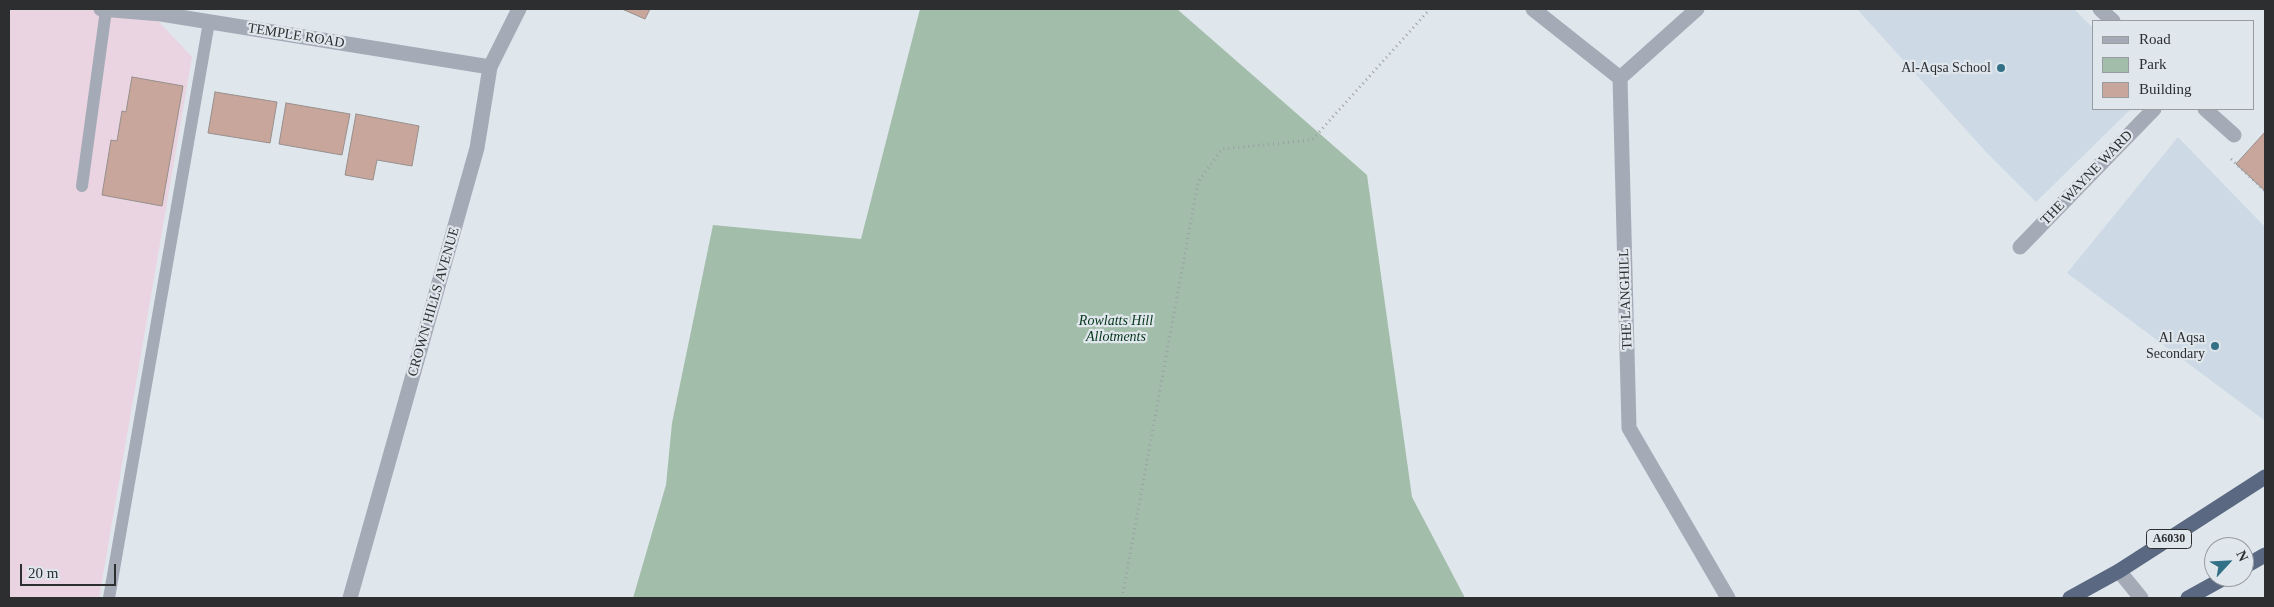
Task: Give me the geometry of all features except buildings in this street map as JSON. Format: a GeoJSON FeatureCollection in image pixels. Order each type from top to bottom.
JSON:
{"type":"FeatureCollection","features":[{"type":"Feature","properties":{"kind":"highway","name":"A6030"},"geometry":{"type":"LineString","coordinates":[[2070,598],[2118,571],[2265,477]]}},
{"type":"Feature","properties":{"kind":"highway"},"geometry":{"type":"LineString","coordinates":[[2254,561],[2265,555]]}},
{"type":"Feature","properties":{"kind":"highway"},"geometry":{"type":"LineString","coordinates":[[2188,598],[2208,587]]}},
{"type":"Feature","properties":{"kind":"street","name":"TEMPLE ROAD"},"geometry":{"type":"LineString","coordinates":[[103,9],[162,12],[208,22],[490,67]]}},
{"type":"Feature","properties":{"kind":"street","name":"CROWN HILLS AVENUE"},"geometry":{"type":"LineString","coordinates":[[350,598],[477,148],[490,67],[519,9]]}},
{"type":"Feature","properties":{"kind":"street"},"geometry":{"type":"LineString","coordinates":[[1533,9],[1620,78],[1697,9]]}},
{"type":"Feature","properties":{"kind":"street"},"geometry":{"type":"LineString","coordinates":[[2100,9],[2112,20]]}},
{"type":"Feature","properties":{"kind":"street","name":"THE LANGHILL"},"geometry":{"type":"LineString","coordinates":[[1620,78],[1629,428],[1728,598]]}},
{"type":"Feature","properties":{"kind":"street","name":"THE WAYNE WARD"},"geometry":{"type":"LineString","coordinates":[[2020,247],[2153,110]]}},
{"type":"Feature","properties":{"kind":"street"},"geometry":{"type":"LineString","coordinates":[[2206,110],[2234,135]]}},
{"type":"Feature","properties":{"kind":"street"},"geometry":{"type":"LineString","coordinates":[[2118,571],[2141,598]]}},
{"type":"Feature","properties":{"kind":"lane"},"geometry":{"type":"LineString","coordinates":[[82,186],[103,9]]}},
{"type":"Feature","properties":{"kind":"lane"},"geometry":{"type":"LineString","coordinates":[[109,598],[208,22]]}},
{"type":"Feature","properties":{"kind":"path"},"geometry":{"type":"LineString","coordinates":[[1122,598],[1198,182],[1222,149],[1312,140],[1430,9]]}},
{"type":"Feature","properties":{"kind":"path"},"geometry":{"type":"LineString","coordinates":[[2234,135],[2229,157],[2265,191]]}},
{"type":"Feature","properties":{"kind":"shaded area"},"geometry":{"type":"Polygon","coordinates":[[[9,9],[147,9],[192,57],[99,598],[9,598],[9,9]]]}},
{"type":"Feature","properties":{"kind":"shaded area","name":"Al-Aqsa School"},"geometry":{"type":"Polygon","coordinates":[[[1857,9],[2074,9],[2092,27],[2092,110],[2130,110],[2036,202],[1987,153],[1857,9]]]}},
{"type":"Feature","properties":{"kind":"shaded area","name":"Al Aqsa Secondary"},"geometry":{"type":"Polygon","coordinates":[[[2178,137],[2265,227],[2264,420],[2067,273],[2178,137]]]}},
{"type":"Feature","properties":{"kind":"green space","name":"Rowlatts Hill Allotments"},"geometry":{"type":"Polygon","coordinates":[[[920,9],[1177,9],[1367,175],[1412,497],[1465,598],[633,598],[666,485],[672,423],[713,225],[861,239],[920,9]]]}},
{"type":"Feature","properties":{"kind":"place","name":"Al-Aqsa School"},"geometry":{"type":"Point","coordinates":[2001,68]}},
{"type":"Feature","properties":{"kind":"place","name":"Al Aqsa Secondary"},"geometry":{"type":"Point","coordinates":[2215,346]}}]}
